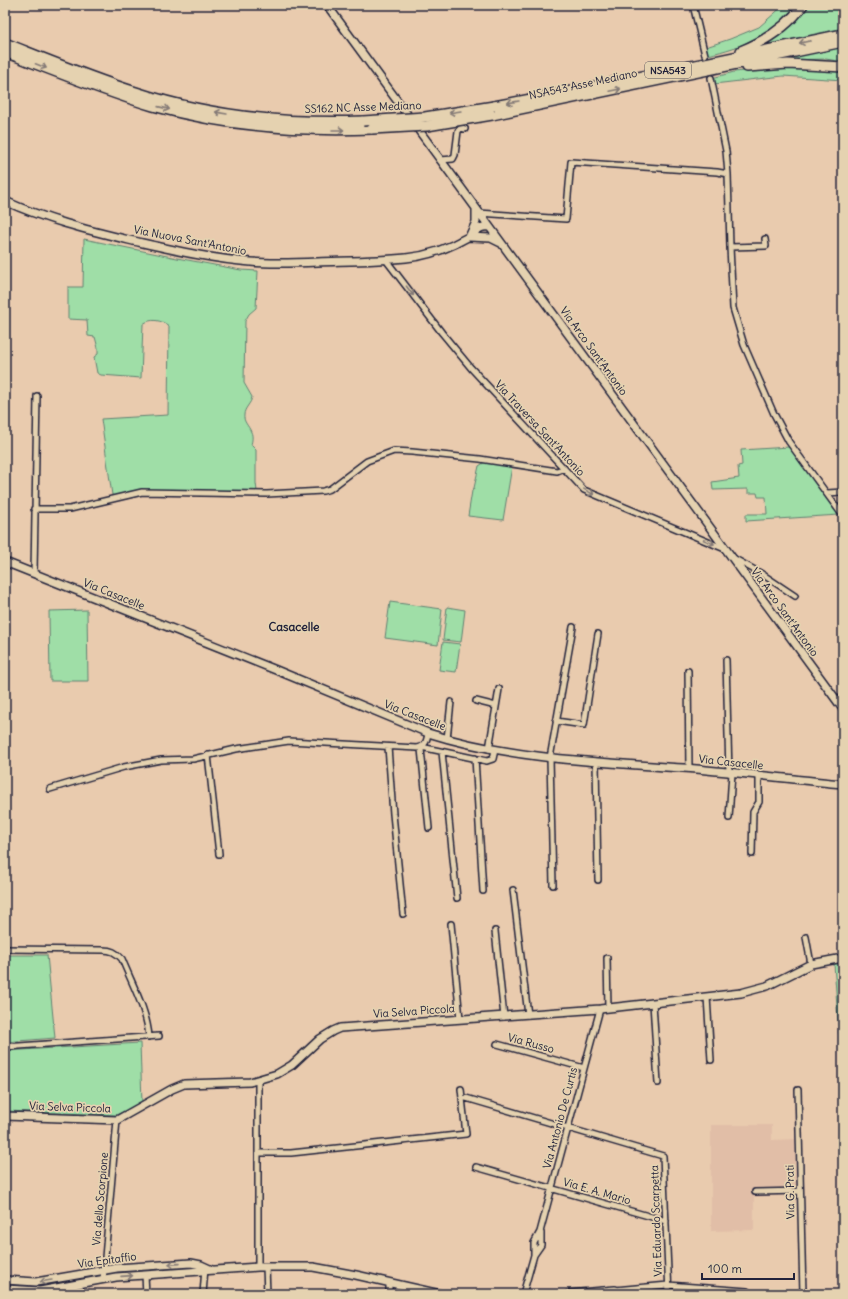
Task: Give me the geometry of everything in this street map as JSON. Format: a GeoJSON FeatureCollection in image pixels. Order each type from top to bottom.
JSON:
{"type":"FeatureCollection","features":[{"type":"Feature","properties":{"kind":"highway","name":"NSA543"},"geometry":{"type":"LineString","coordinates":[[719,59],[757,44],[780,28],[800,9]]}},
{"type":"Feature","properties":{"kind":"highway","name":"NSA543 Asse Mediano"},"geometry":{"type":"LineString","coordinates":[[494,106],[843,34]]}},
{"type":"Feature","properties":{"kind":"highway","name":"NSA543 Asse Mediano"},"geometry":{"type":"LineString","coordinates":[[492,115],[843,42]]}},
{"type":"Feature","properties":{"kind":"highway","name":"SS162 NC Asse Mediano"},"geometry":{"type":"LineString","coordinates":[[5,43],[85,75],[136,93],[196,108],[260,118],[295,121],[363,121],[425,117],[494,106]]}},
{"type":"Feature","properties":{"kind":"highway","name":"SS162 NC Asse Mediano"},"geometry":{"type":"LineString","coordinates":[[5,52],[153,106],[194,116],[234,123],[340,131],[427,126],[492,115]]}},
{"type":"Feature","properties":{"kind":"highway","name":"NSA543"},"geometry":{"type":"LineString","coordinates":[[726,67],[788,64],[843,67]]}},
{"type":"Feature","properties":{"kind":"street","name":"Via Arco Sant'Antonio"},"geometry":{"type":"LineString","coordinates":[[327,5],[843,709]]}},
{"type":"Feature","properties":{"kind":"street"},"geometry":{"type":"LineString","coordinates":[[693,5],[705,55]]}},
{"type":"Feature","properties":{"kind":"street"},"geometry":{"type":"LineString","coordinates":[[711,78],[726,151],[733,308],[744,345],[774,414],[789,442],[827,492],[843,516]]}},
{"type":"Feature","properties":{"kind":"street"},"geometry":{"type":"LineString","coordinates":[[440,160],[453,159],[455,155],[458,131],[461,128],[465,129]]}},
{"type":"Feature","properties":{"kind":"street"},"geometry":{"type":"LineString","coordinates":[[501,242],[490,238],[468,237],[476,222],[477,211],[566,219],[571,162],[728,174]]}},
{"type":"Feature","properties":{"kind":"street","name":"Via Nuova Sant'Antonio"},"geometry":{"type":"LineString","coordinates":[[5,201],[24,210],[72,226],[129,240],[223,259],[253,263],[386,260],[418,257],[432,253],[468,237],[483,226],[489,227]]}},
{"type":"Feature","properties":{"kind":"street"},"geometry":{"type":"LineString","coordinates":[[730,247],[766,246],[766,238]]}},
{"type":"Feature","properties":{"kind":"street","name":"Via Traversa Sant'Antonio"},"geometry":{"type":"LineString","coordinates":[[386,260],[471,368],[584,490],[725,549]]}},
{"type":"Feature","properties":{"kind":"street"},"geometry":{"type":"LineString","coordinates":[[34,574],[34,509],[38,396]]}},
{"type":"Feature","properties":{"kind":"street"},"geometry":{"type":"LineString","coordinates":[[34,509],[70,509],[142,492],[267,494],[323,491],[330,489],[366,461],[394,452],[412,452],[480,459],[557,471],[564,468]]}},
{"type":"Feature","properties":{"kind":"street"},"geometry":{"type":"LineString","coordinates":[[827,492],[843,492]]}},
{"type":"Feature","properties":{"kind":"street"},"geometry":{"type":"LineString","coordinates":[[730,556],[762,574],[795,596]]}},
{"type":"Feature","properties":{"kind":"street","name":"Via Casacelle"},"geometry":{"type":"LineString","coordinates":[[5,562],[446,739],[492,749],[550,758],[689,769],[843,784]]}},
{"type":"Feature","properties":{"kind":"street"},"geometry":{"type":"LineString","coordinates":[[553,885],[550,758],[573,627]]}},
{"type":"Feature","properties":{"kind":"street"},"geometry":{"type":"LineString","coordinates":[[556,721],[584,725],[598,634]]}},
{"type":"Feature","properties":{"kind":"street"},"geometry":{"type":"LineString","coordinates":[[726,660],[730,773],[729,818]]}},
{"type":"Feature","properties":{"kind":"street"},"geometry":{"type":"LineString","coordinates":[[688,671],[689,769]]}},
{"type":"Feature","properties":{"kind":"street"},"geometry":{"type":"LineString","coordinates":[[50,789],[124,767],[161,760],[193,759],[289,741],[421,748],[487,761],[492,760],[496,706],[499,689]]}},
{"type":"Feature","properties":{"kind":"street"},"geometry":{"type":"LineString","coordinates":[[476,701],[496,706]]}},
{"type":"Feature","properties":{"kind":"street"},"geometry":{"type":"LineString","coordinates":[[446,739],[451,702]]}},
{"type":"Feature","properties":{"kind":"street"},"geometry":{"type":"LineString","coordinates":[[428,733],[425,744],[421,748],[429,828]]}},
{"type":"Feature","properties":{"kind":"street"},"geometry":{"type":"LineString","coordinates":[[388,747],[403,914]]}},
{"type":"Feature","properties":{"kind":"street"},"geometry":{"type":"LineString","coordinates":[[442,752],[456,898]]}},
{"type":"Feature","properties":{"kind":"street"},"geometry":{"type":"LineString","coordinates":[[208,755],[219,854]]}},
{"type":"Feature","properties":{"kind":"street"},"geometry":{"type":"LineString","coordinates":[[475,758],[483,891]]}},
{"type":"Feature","properties":{"kind":"street"},"geometry":{"type":"LineString","coordinates":[[596,762],[598,880]]}},
{"type":"Feature","properties":{"kind":"street"},"geometry":{"type":"LineString","coordinates":[[752,854],[753,812],[759,802],[759,776]]}},
{"type":"Feature","properties":{"kind":"street"},"geometry":{"type":"LineString","coordinates":[[513,890],[528,1015]]}},
{"type":"Feature","properties":{"kind":"street"},"geometry":{"type":"LineString","coordinates":[[451,924],[460,1019]]}},
{"type":"Feature","properties":{"kind":"street"},"geometry":{"type":"LineString","coordinates":[[495,931],[504,1017]]}},
{"type":"Feature","properties":{"kind":"street"},"geometry":{"type":"LineString","coordinates":[[806,937],[811,964]]}},
{"type":"Feature","properties":{"kind":"street"},"geometry":{"type":"LineString","coordinates":[[5,949],[110,950],[117,953],[122,958],[144,1011],[149,1037]]}},
{"type":"Feature","properties":{"kind":"street"},"geometry":{"type":"LineString","coordinates":[[607,958],[608,1008]]}},
{"type":"Feature","properties":{"kind":"street","name":"Via Selva Piccola"},"geometry":{"type":"LineString","coordinates":[[5,1116],[117,1120],[172,1089],[184,1084],[242,1083],[258,1081],[272,1076],[284,1071],[320,1039],[340,1028],[600,1009],[706,997],[757,989],[811,964],[843,958]]}},
{"type":"Feature","properties":{"kind":"street"},"geometry":{"type":"LineString","coordinates":[[706,997],[711,1060]]}},
{"type":"Feature","properties":{"kind":"street"},"geometry":{"type":"LineString","coordinates":[[654,1003],[658,1083]]}},
{"type":"Feature","properties":{"kind":"street","name":"Via Antonio De Curtis"},"geometry":{"type":"LineString","coordinates":[[523,1294],[534,1255],[534,1243],[540,1232],[600,1009]]}},
{"type":"Feature","properties":{"kind":"street"},"geometry":{"type":"LineString","coordinates":[[5,1047],[159,1036]]}},
{"type":"Feature","properties":{"kind":"street","name":"Via Russo"},"geometry":{"type":"LineString","coordinates":[[497,1044],[584,1068]]}},
{"type":"Feature","properties":{"kind":"street"},"geometry":{"type":"LineString","coordinates":[[258,1081],[258,1267]]}},
{"type":"Feature","properties":{"kind":"street"},"geometry":{"type":"LineString","coordinates":[[258,1154],[291,1153],[466,1134],[461,1089]]}},
{"type":"Feature","properties":{"kind":"street","name":"Via G. Prati"},"geometry":{"type":"LineString","coordinates":[[798,1090],[803,1294]]}},
{"type":"Feature","properties":{"kind":"street"},"geometry":{"type":"LineString","coordinates":[[466,1098],[568,1128]]}},
{"type":"Feature","properties":{"kind":"street","name":"Via dello Scorpione"},"geometry":{"type":"LineString","coordinates":[[103,1280],[117,1120]]}},
{"type":"Feature","properties":{"kind":"street","name":"Via Eduardo Scarpetta"},"geometry":{"type":"LineString","coordinates":[[568,1128],[663,1156],[669,1294]]}},
{"type":"Feature","properties":{"kind":"street","name":"Via E. A. Mario"},"geometry":{"type":"LineString","coordinates":[[476,1167],[666,1221]]}},
{"type":"Feature","properties":{"kind":"street"},"geometry":{"type":"LineString","coordinates":[[755,1192],[800,1191]]}},
{"type":"Feature","properties":{"kind":"street","name":"Via Epitaffio"},"geometry":{"type":"LineString","coordinates":[[5,1280],[36,1282],[123,1268],[191,1263],[201,1265],[207,1269]]}},
{"type":"Feature","properties":{"kind":"street"},"geometry":{"type":"LineString","coordinates":[[266,1267],[267,1294]]}},
{"type":"Feature","properties":{"kind":"street","name":"Via Epitaffio"},"geometry":{"type":"LineString","coordinates":[[5,1288],[54,1291],[103,1280],[207,1269],[314,1267],[389,1283],[415,1292],[440,1294]]}},
{"type":"Feature","properties":{"kind":"street"},"geometry":{"type":"LineString","coordinates":[[203,1294],[207,1269]]}},
{"type":"Feature","properties":{"kind":"street"},"geometry":{"type":"LineString","coordinates":[[145,1275],[146,1294]]}},
{"type":"Feature","properties":{"kind":"street"},"geometry":{"type":"LineString","coordinates":[[389,1283],[389,1294]]}},
{"type":"Feature","properties":{"kind":"street"},"geometry":{"type":"LineString","coordinates":[[569,1294],[615,1292],[668,1286],[747,1291],[749,1294]]}},
{"type":"Feature","properties":{"kind":"shaded area"},"geometry":{"type":"Polygon","coordinates":[[[711,1125],[772,1125],[772,1140],[795,1139],[796,1194],[754,1197],[754,1230],[711,1231],[711,1125]]]}},
{"type":"Feature","properties":{"kind":"green space"},"geometry":{"type":"Polygon","coordinates":[[[784,5],[798,5],[780,24],[758,38],[733,48],[708,55],[706,47],[759,27],[784,5]]]}},
{"type":"Feature","properties":{"kind":"green space"},"geometry":{"type":"Polygon","coordinates":[[[809,5],[843,5],[843,28],[762,45],[796,19],[809,5]]]}},
{"type":"Feature","properties":{"kind":"green space"},"geometry":{"type":"Polygon","coordinates":[[[843,47],[843,62],[826,59],[786,60],[786,58],[843,47]]]}},
{"type":"Feature","properties":{"kind":"green space"},"geometry":{"type":"Polygon","coordinates":[[[784,67],[843,70],[843,80],[783,76],[714,84],[712,78],[734,72],[784,67]]]}},
{"type":"Feature","properties":{"kind":"green space"},"geometry":{"type":"Polygon","coordinates":[[[84,239],[241,270],[258,271],[256,308],[249,314],[245,321],[244,383],[252,397],[245,410],[244,417],[245,422],[252,434],[251,445],[256,450],[257,491],[143,490],[115,496],[112,495],[101,419],[168,415],[169,326],[156,320],[143,324],[141,378],[101,375],[97,373],[94,357],[98,354],[98,348],[95,337],[88,336],[87,320],[68,319],[68,287],[83,287],[84,239]]]}},
{"type":"Feature","properties":{"kind":"green space"},"geometry":{"type":"Polygon","coordinates":[[[789,447],[839,515],[746,521],[746,514],[767,514],[766,497],[758,497],[757,493],[748,493],[748,489],[713,490],[712,482],[739,478],[738,466],[742,465],[741,450],[789,447]]]}},
{"type":"Feature","properties":{"kind":"green space"},"geometry":{"type":"Polygon","coordinates":[[[485,462],[512,466],[503,520],[468,516],[472,491],[479,466],[485,462]]]}},
{"type":"Feature","properties":{"kind":"green space"},"geometry":{"type":"Polygon","coordinates":[[[390,602],[442,609],[438,645],[385,638],[390,602]]]}},
{"type":"Feature","properties":{"kind":"green space"},"geometry":{"type":"Polygon","coordinates":[[[447,607],[465,610],[461,642],[443,640],[447,607]]]}},
{"type":"Feature","properties":{"kind":"green space"},"geometry":{"type":"Polygon","coordinates":[[[87,610],[88,681],[50,681],[49,611],[87,610]]]}},
{"type":"Feature","properties":{"kind":"green space"},"geometry":{"type":"Polygon","coordinates":[[[443,642],[460,644],[456,672],[439,670],[443,642]]]}},
{"type":"Feature","properties":{"kind":"green space"},"geometry":{"type":"Polygon","coordinates":[[[5,955],[47,955],[55,1038],[5,1042],[5,955]]]}},
{"type":"Feature","properties":{"kind":"green space"},"geometry":{"type":"Polygon","coordinates":[[[843,963],[843,1034],[839,1034],[834,964],[843,963]]]}},
{"type":"Feature","properties":{"kind":"green space"},"geometry":{"type":"Polygon","coordinates":[[[140,1043],[142,1103],[116,1115],[5,1111],[5,1051],[140,1043]]]}},
{"type":"Feature","properties":{"kind":"district","name":"Casacelle"},"geometry":{"type":"Point","coordinates":[294,627]}}]}
